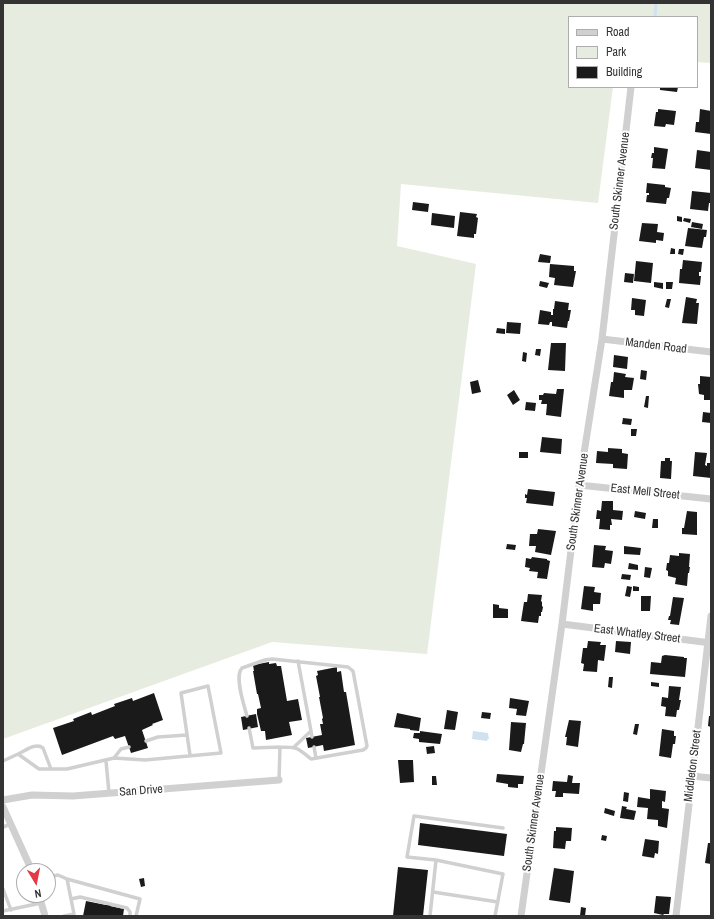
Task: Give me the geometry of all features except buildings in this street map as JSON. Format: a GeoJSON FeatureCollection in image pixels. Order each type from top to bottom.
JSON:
{"type":"FeatureCollection","features":[{"type":"Feature","properties":{"kind":"street","name":"South Skinner Avenue"},"geometry":{"type":"LineString","coordinates":[[521,916],[562,624],[579,485],[602,340],[631,88]]}},
{"type":"Feature","properties":{"kind":"street","name":"Manden Road"},"geometry":{"type":"LineString","coordinates":[[602,340],[711,352]]}},
{"type":"Feature","properties":{"kind":"street","name":"East Mell Street"},"geometry":{"type":"LineString","coordinates":[[579,485],[711,499]]}},
{"type":"Feature","properties":{"kind":"street","name":"Middleton Street"},"geometry":{"type":"LineString","coordinates":[[676,916],[711,616]]}},
{"type":"Feature","properties":{"kind":"street","name":"East Whatley Street"},"geometry":{"type":"LineString","coordinates":[[562,624],[709,643]]}},
{"type":"Feature","properties":{"kind":"street"},"geometry":{"type":"LineString","coordinates":[[692,776],[711,778]]}},
{"type":"Feature","properties":{"kind":"street","name":"San Drive"},"geometry":{"type":"LineString","coordinates":[[3,800],[32,795],[73,796],[279,780]]}},
{"type":"Feature","properties":{"kind":"street"},"geometry":{"type":"LineString","coordinates":[[3,807],[28,863]]}},
{"type":"Feature","properties":{"kind":"street"},"geometry":{"type":"LineString","coordinates":[[42,903],[45,916]]}},
{"type":"Feature","properties":{"kind":"lane"},"geometry":{"type":"LineString","coordinates":[[246,716],[238,678],[239,670],[242,668],[272,659],[348,667],[353,671],[367,746],[363,750],[311,759],[294,747],[253,748],[249,728]]}},
{"type":"Feature","properties":{"kind":"lane"},"geometry":{"type":"LineString","coordinates":[[298,661],[312,737]]}},
{"type":"Feature","properties":{"kind":"lane"},"geometry":{"type":"LineString","coordinates":[[18,754],[39,769],[67,770],[114,758],[145,760],[221,753],[208,686],[181,693],[190,755]]}},
{"type":"Feature","properties":{"kind":"lane"},"geometry":{"type":"LineString","coordinates":[[294,747],[311,731]]}},
{"type":"Feature","properties":{"kind":"lane"},"geometry":{"type":"LineString","coordinates":[[146,741],[158,737],[187,735]]}},
{"type":"Feature","properties":{"kind":"lane"},"geometry":{"type":"LineString","coordinates":[[3,761],[36,745],[43,748],[51,769]]}},
{"type":"Feature","properties":{"kind":"lane"},"geometry":{"type":"LineString","coordinates":[[114,758],[122,749],[129,747]]}},
{"type":"Feature","properties":{"kind":"lane"},"geometry":{"type":"LineString","coordinates":[[279,780],[280,747]]}},
{"type":"Feature","properties":{"kind":"lane"},"geometry":{"type":"LineString","coordinates":[[314,747],[316,758]]}},
{"type":"Feature","properties":{"kind":"lane"},"geometry":{"type":"LineString","coordinates":[[106,760],[109,793]]}},
{"type":"Feature","properties":{"kind":"lane"},"geometry":{"type":"LineString","coordinates":[[496,916],[503,874],[436,860],[407,857],[414,816],[503,828]]}},
{"type":"Feature","properties":{"kind":"lane"},"geometry":{"type":"LineString","coordinates":[[3,827],[11,824]]}},
{"type":"Feature","properties":{"kind":"lane"},"geometry":{"type":"LineString","coordinates":[[430,916],[436,860]]}},
{"type":"Feature","properties":{"kind":"lane"},"geometry":{"type":"LineString","coordinates":[[56,876],[140,899],[136,916]]}},
{"type":"Feature","properties":{"kind":"lane"},"geometry":{"type":"LineString","coordinates":[[64,916],[74,915],[67,879]]}},
{"type":"Feature","properties":{"kind":"lane"},"geometry":{"type":"LineString","coordinates":[[3,889],[11,910]]}},
{"type":"Feature","properties":{"kind":"lane"},"geometry":{"type":"LineString","coordinates":[[433,892],[498,902]]}},
{"type":"Feature","properties":{"kind":"lane"},"geometry":{"type":"LineString","coordinates":[[71,899],[80,897],[127,908],[130,912],[130,916]]}},
{"type":"Feature","properties":{"kind":"lane"},"geometry":{"type":"LineString","coordinates":[[3,911],[42,903]]}},
{"type":"Feature","properties":{"kind":"green space"},"geometry":{"type":"Polygon","coordinates":[[[3,3],[711,3],[711,63],[698,62],[698,16],[568,16],[568,88],[613,88],[598,203],[401,184],[397,246],[476,264],[427,654],[272,642],[3,739],[3,3]]]}},
{"type":"Feature","properties":{"kind":"water"},"geometry":{"type":"Polygon","coordinates":[[[473,731],[488,733],[489,739],[487,741],[472,739],[473,731]]]}},
{"type":"Feature","properties":{"kind":"waterway"},"geometry":{"type":"LineString","coordinates":[[655,16],[656,3]]}}]}
